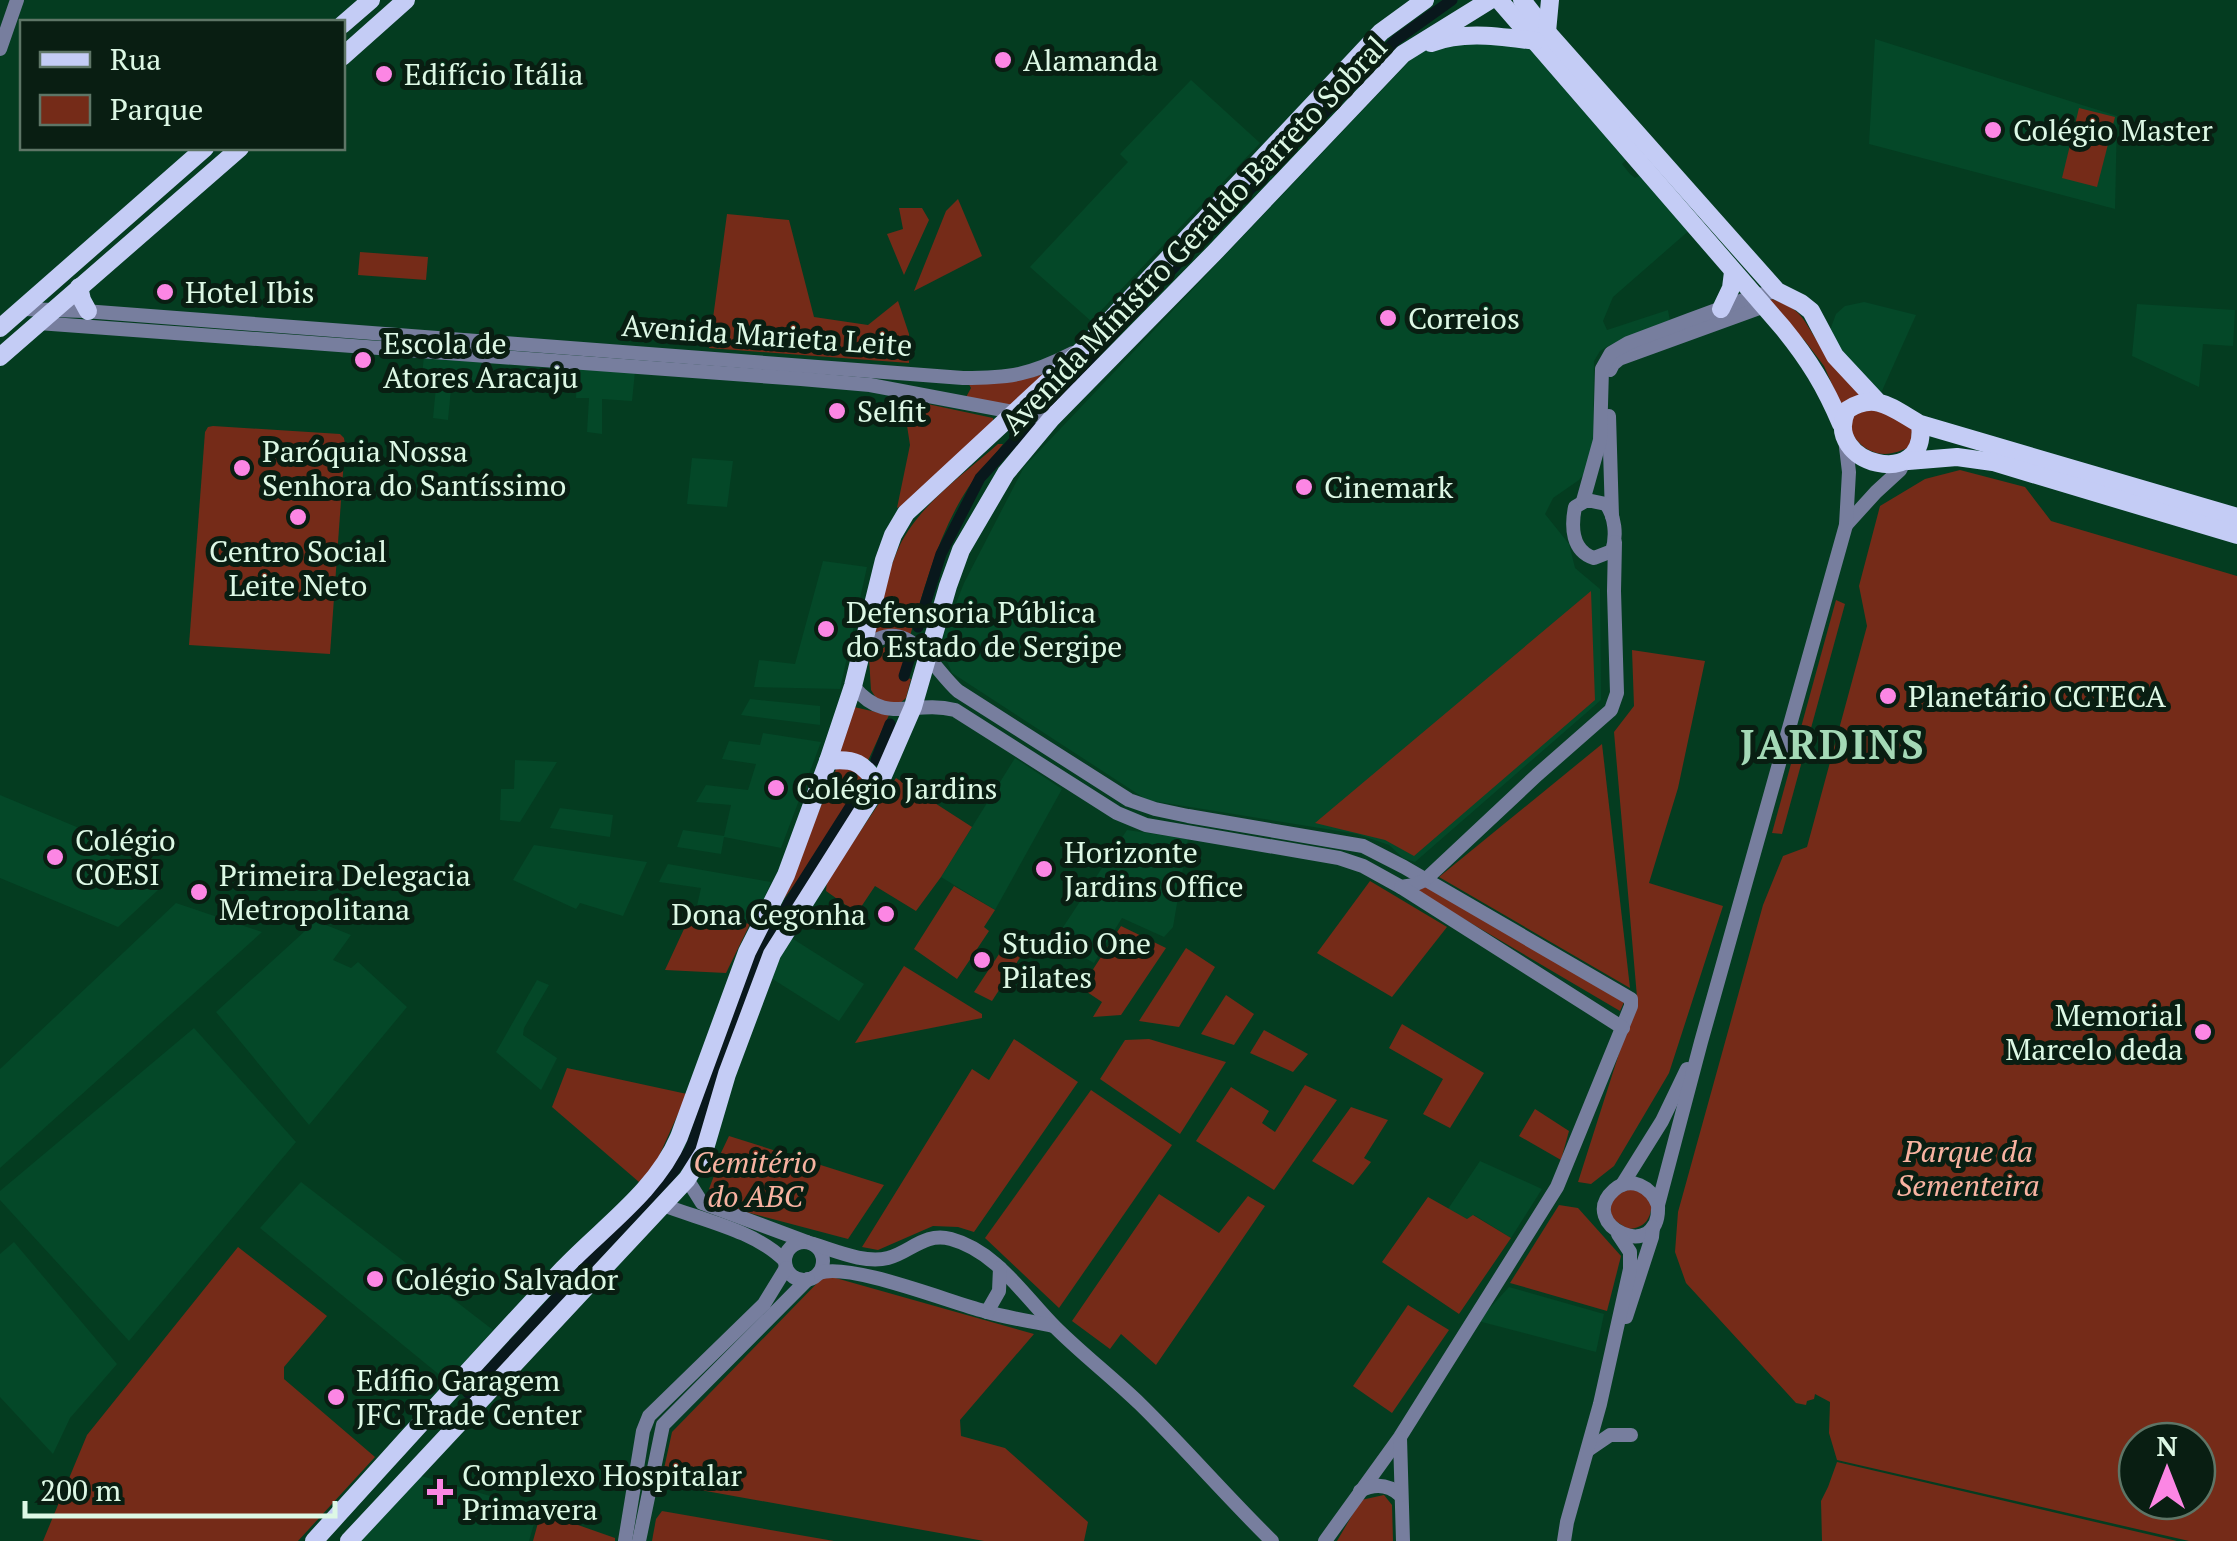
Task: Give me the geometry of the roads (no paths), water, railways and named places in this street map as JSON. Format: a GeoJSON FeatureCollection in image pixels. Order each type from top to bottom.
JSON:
{"type":"FeatureCollection","features":[{"type":"Feature","properties":{"kind":"main road"},"geometry":{"type":"LineString","coordinates":[[345,22],[371,0]]}},
{"type":"Feature","properties":{"kind":"main road"},"geometry":{"type":"LineString","coordinates":[[345,53],[406,0]]}},
{"type":"Feature","properties":{"kind":"main road","name":"Avenida Ministro Geraldo Barreto Sobral"},"geometry":{"type":"LineString","coordinates":[[314,1541],[495,1341],[666,1164],[680,1137],[747,952],[786,875],[854,686],[884,560],[906,513],[1018,413],[1082,348],[1403,8],[1424,0]]}},
{"type":"Feature","properties":{"kind":"main road","name":"Avenida Ministro Geraldo Barreto Sobral"},"geometry":{"type":"LineString","coordinates":[[349,1541],[687,1179],[704,1152],[727,1074],[772,954],[879,785],[913,707],[961,550],[1006,473],[1047,418],[1214,253],[1403,54],[1490,0]]}},
{"type":"Feature","properties":{"kind":"main road"},"geometry":{"type":"LineString","coordinates":[[1499,0],[1542,37],[1777,290],[1811,311],[1835,356],[1876,400],[1920,424],[2237,517]]}},
{"type":"Feature","properties":{"kind":"main road"},"geometry":{"type":"LineString","coordinates":[[1522,0],[1542,37],[1606,126],[1811,363],[1858,456],[1896,464],[1957,457],[1994,462],[2237,535]]}},
{"type":"Feature","properties":{"kind":"main road"},"geometry":{"type":"LineString","coordinates":[[1542,37],[1550,0]]}},
{"type":"Feature","properties":{"kind":"main road"},"geometry":{"type":"LineString","coordinates":[[1403,54],[1458,36],[1542,37]]}},
{"type":"Feature","properties":{"kind":"main road"},"geometry":{"type":"LineString","coordinates":[[0,328],[203,150]]}},
{"type":"Feature","properties":{"kind":"main road"},"geometry":{"type":"LineString","coordinates":[[0,357],[238,150]]}},
{"type":"Feature","properties":{"kind":"main road"},"geometry":{"type":"LineString","coordinates":[[1721,310],[1733,272]]}},
{"type":"Feature","properties":{"kind":"main road"},"geometry":{"type":"LineString","coordinates":[[79,287],[88,311]]}},
{"type":"Feature","properties":{"kind":"main road"},"geometry":{"type":"LineString","coordinates":[[1843,432],[1847,410],[1866,400],[1876,400]]}},
{"type":"Feature","properties":{"kind":"main road"},"geometry":{"type":"LineString","coordinates":[[1906,462],[1918,447],[1920,424]]}},
{"type":"Feature","properties":{"kind":"main road"},"geometry":{"type":"LineString","coordinates":[[828,761],[858,763],[879,785]]}},
{"type":"Feature","properties":{"kind":"street"},"geometry":{"type":"LineString","coordinates":[[0,48],[17,0]]}},
{"type":"Feature","properties":{"kind":"street"},"geometry":{"type":"LineString","coordinates":[[1400,887],[1425,880],[1611,710],[1618,693],[1608,379],[1613,364],[1708,325],[1777,290]]}},
{"type":"Feature","properties":{"kind":"street"},"geometry":{"type":"LineString","coordinates":[[1615,542],[1612,551],[1594,558],[1581,551],[1575,538],[1575,507],[1583,500],[1600,440],[1600,381],[1604,362],[1610,353],[1628,343],[1721,310],[1759,301]]}},
{"type":"Feature","properties":{"kind":"street","name":"Avenida Marieta Leite"},"geometry":{"type":"LineString","coordinates":[[22,308],[963,378],[1023,375],[1082,348]]}},
{"type":"Feature","properties":{"kind":"street","name":"Avenida Marieta Leite"},"geometry":{"type":"LineString","coordinates":[[38,324],[802,378],[870,385],[1047,418]]}},
{"type":"Feature","properties":{"kind":"street"},"geometry":{"type":"LineString","coordinates":[[960,402],[966,389],[963,378]]}},
{"type":"Feature","properties":{"kind":"street"},"geometry":{"type":"LineString","coordinates":[[1658,1204],[1846,525],[1850,472],[1843,432]]}},
{"type":"Feature","properties":{"kind":"street"},"geometry":{"type":"LineString","coordinates":[[1846,525],[1906,462]]}},
{"type":"Feature","properties":{"kind":"street"},"geometry":{"type":"LineString","coordinates":[[1583,500],[1603,502],[1612,516]]}},
{"type":"Feature","properties":{"kind":"street"},"geometry":{"type":"LineString","coordinates":[[1594,558],[1614,590]]}},
{"type":"Feature","properties":{"kind":"street"},"geometry":{"type":"LineString","coordinates":[[863,650],[872,642],[895,637],[912,642],[958,690],[1129,800],[1188,816],[1352,843],[1372,850],[1628,996],[1632,1006],[1557,1187],[1400,1437],[1325,1541]]}},
{"type":"Feature","properties":{"kind":"street"},"geometry":{"type":"LineString","coordinates":[[854,686],[877,707],[955,710],[1117,813],[1146,825],[1328,855],[1362,866],[1623,1028]]}},
{"type":"Feature","properties":{"kind":"street"},"geometry":{"type":"LineString","coordinates":[[1564,1541],[1631,1263],[1628,1248],[1612,1228],[1605,1207],[1612,1191],[1622,1185],[1662,1121],[1701,1042]]}},
{"type":"Feature","properties":{"kind":"street"},"geometry":{"type":"LineString","coordinates":[[687,1179],[702,1203],[810,1243],[875,1260],[890,1258],[920,1241],[946,1238],[975,1247],[1139,1403],[1272,1541]]}},
{"type":"Feature","properties":{"kind":"street"},"geometry":{"type":"LineString","coordinates":[[1607,1374],[1659,1212],[1655,1196],[1641,1184],[1622,1185]]}},
{"type":"Feature","properties":{"kind":"street"},"geometry":{"type":"LineString","coordinates":[[662,1205],[758,1240],[774,1249],[795,1278],[828,1269],[841,1270],[987,1312],[1054,1326]]}},
{"type":"Feature","properties":{"kind":"street"},"geometry":{"type":"LineString","coordinates":[[1612,1228],[1628,1236],[1646,1233],[1653,1227]]}},
{"type":"Feature","properties":{"kind":"street"},"geometry":{"type":"LineString","coordinates":[[625,1541],[649,1416],[764,1304],[775,1290],[786,1255],[794,1245],[810,1243],[822,1254],[823,1261],[813,1276],[664,1425],[639,1541]]}},
{"type":"Feature","properties":{"kind":"street"},"geometry":{"type":"LineString","coordinates":[[900,1253],[896,1264],[900,1285]]}},
{"type":"Feature","properties":{"kind":"street"},"geometry":{"type":"LineString","coordinates":[[987,1312],[1000,1291],[1000,1268]]}},
{"type":"Feature","properties":{"kind":"street"},"geometry":{"type":"LineString","coordinates":[[1587,1451],[1610,1435],[1631,1435]]}},
{"type":"Feature","properties":{"kind":"street"},"geometry":{"type":"LineString","coordinates":[[1400,1437],[1403,1541]]}},
{"type":"Feature","properties":{"kind":"street"},"geometry":{"type":"LineString","coordinates":[[1359,1491],[1387,1486],[1400,1495]]}},
{"type":"Feature","properties":{"kind":"waterway"},"geometry":{"type":"LineString","coordinates":[[918,627],[941,554],[980,478],[1179,262],[1396,40],[1452,0]]}},
{"type":"Feature","properties":{"kind":"waterway"},"geometry":{"type":"LineString","coordinates":[[904,676],[911,654]]}},
{"type":"Feature","properties":{"kind":"waterway"},"geometry":{"type":"LineString","coordinates":[[876,760],[890,724]]}},
{"type":"Feature","properties":{"kind":"waterway"},"geometry":{"type":"LineString","coordinates":[[468,1393],[690,1150],[758,952],[864,785]]}},
{"type":"Feature","properties":{"kind":"place","name":"Alamanda"},"geometry":{"type":"Point","coordinates":[1003,60]}},
{"type":"Feature","properties":{"kind":"place","name":"Edifício Itália"},"geometry":{"type":"Point","coordinates":[384,74]}},
{"type":"Feature","properties":{"kind":"place","name":"Colégio Master"},"geometry":{"type":"Point","coordinates":[1993,130]}},
{"type":"Feature","properties":{"kind":"place","name":"Hotel Ibis"},"geometry":{"type":"Point","coordinates":[165,292]}},
{"type":"Feature","properties":{"kind":"place","name":"Correios"},"geometry":{"type":"Point","coordinates":[1388,318]}},
{"type":"Feature","properties":{"kind":"place","name":"Escola de Atores Aracaju"},"geometry":{"type":"Point","coordinates":[363,360]}},
{"type":"Feature","properties":{"kind":"place","name":"Selfit"},"geometry":{"type":"Point","coordinates":[837,411]}},
{"type":"Feature","properties":{"kind":"place","name":"Paróquia Nossa Senhora do Santíssimo"},"geometry":{"type":"Point","coordinates":[242,468]}},
{"type":"Feature","properties":{"kind":"place","name":"Cinemark"},"geometry":{"type":"Point","coordinates":[1304,487]}},
{"type":"Feature","properties":{"kind":"place","name":"Centro Social Leite Neto"},"geometry":{"type":"Point","coordinates":[298,517]}},
{"type":"Feature","properties":{"kind":"place","name":"Defensoria Pública do Estado de Sergipe"},"geometry":{"type":"Point","coordinates":[826,629]}},
{"type":"Feature","properties":{"kind":"place","name":"Planetário CCTECA"},"geometry":{"type":"Point","coordinates":[1888,696]}},
{"type":"Feature","properties":{"kind":"place","name":"Colégio Jardins"},"geometry":{"type":"Point","coordinates":[776,788]}},
{"type":"Feature","properties":{"kind":"place","name":"Colégio COESI"},"geometry":{"type":"Point","coordinates":[55,857]}},
{"type":"Feature","properties":{"kind":"place","name":"Horizonte Jardins Office"},"geometry":{"type":"Point","coordinates":[1044,869]}},
{"type":"Feature","properties":{"kind":"place","name":"Primeira Delegacia Metropolitana"},"geometry":{"type":"Point","coordinates":[199,892]}},
{"type":"Feature","properties":{"kind":"place","name":"Dona Cegonha"},"geometry":{"type":"Point","coordinates":[886,914]}},
{"type":"Feature","properties":{"kind":"place","name":"Studio One Pilates"},"geometry":{"type":"Point","coordinates":[982,960]}},
{"type":"Feature","properties":{"kind":"place","name":"Memorial Marcelo deda"},"geometry":{"type":"Point","coordinates":[2203,1032]}},
{"type":"Feature","properties":{"kind":"place","name":"Colégio Salvador"},"geometry":{"type":"Point","coordinates":[375,1279]}},
{"type":"Feature","properties":{"kind":"place","name":"Edífio Garagem JFC Trade Center"},"geometry":{"type":"Point","coordinates":[336,1397]}},
{"type":"Feature","properties":{"kind":"place","name":"Complexo Hospitalar Primavera"},"geometry":{"type":"Point","coordinates":[440,1492]}},
{"type":"Feature","properties":{"kind":"district","name":"JARDINS"},"geometry":{"type":"Point","coordinates":[1833,743]}},
{"type":"Feature","properties":{"kind":"park label","name":"Parque da Sementeira"},"geometry":{"type":"Point","coordinates":[1968,1168]}},
{"type":"Feature","properties":{"kind":"park label","name":"Cemitério do ABC"},"geometry":{"type":"Point","coordinates":[755,1179]}}]}
